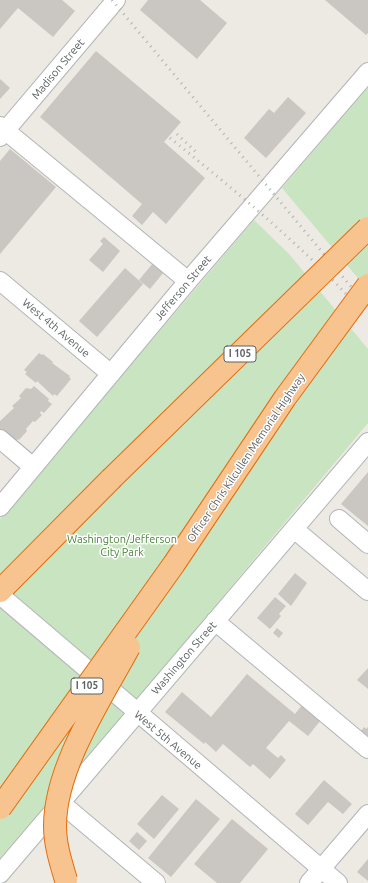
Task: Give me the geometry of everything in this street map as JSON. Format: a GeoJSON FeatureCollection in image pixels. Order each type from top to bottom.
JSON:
{"type":"FeatureCollection","features":[{"type":"Feature","properties":{"kind":"highway","name":"I 105"},"geometry":{"type":"LineString","coordinates":[[0,591],[111,479],[368,228]]}},
{"type":"Feature","properties":{"kind":"highway","name":"Officer Chris Kilcullen Memorial Highway"},"geometry":{"type":"LineString","coordinates":[[0,808],[174,564],[285,398],[368,285]]}},
{"type":"Feature","properties":{"kind":"highway"},"geometry":{"type":"LineString","coordinates":[[0,570],[111,479]]}},
{"type":"Feature","properties":{"kind":"highway"},"geometry":{"type":"LineString","coordinates":[[67,882],[57,844],[55,827],[61,784],[91,716],[174,564]]}},
{"type":"Feature","properties":{"kind":"street","name":"Madison Street"},"geometry":{"type":"LineString","coordinates":[[2,131],[116,0]]}},
{"type":"Feature","properties":{"kind":"street","name":"Jefferson Street"},"geometry":{"type":"LineString","coordinates":[[0,507],[188,281],[368,72]]}},
{"type":"Feature","properties":{"kind":"street"},"geometry":{"type":"LineString","coordinates":[[2,131],[188,281]]}},
{"type":"Feature","properties":{"kind":"street","name":"West 4th Avenue"},"geometry":{"type":"LineString","coordinates":[[0,281],[111,374]]}},
{"type":"Feature","properties":{"kind":"street"},"geometry":{"type":"LineString","coordinates":[[0,439],[33,467]]}},
{"type":"Feature","properties":{"kind":"street","name":"Washington Street"},"geometry":{"type":"LineString","coordinates":[[0,874],[368,442]]}},
{"type":"Feature","properties":{"kind":"street"},"geometry":{"type":"LineString","coordinates":[[339,519],[368,544]]}},
{"type":"Feature","properties":{"kind":"street"},"geometry":{"type":"LineString","coordinates":[[294,529],[368,591]]}},
{"type":"Feature","properties":{"kind":"street","name":"West 5th Avenue"},"geometry":{"type":"LineString","coordinates":[[0,595],[136,713],[338,883]]}},
{"type":"Feature","properties":{"kind":"street"},"geometry":{"type":"LineString","coordinates":[[215,621],[368,749]]}},
{"type":"Feature","properties":{"kind":"street"},"geometry":{"type":"LineString","coordinates":[[61,803],[156,883]]}},
{"type":"Feature","properties":{"kind":"street"},"geometry":{"type":"LineString","coordinates":[[310,883],[368,814]]}},
{"type":"Feature","properties":{"kind":"green space"},"geometry":{"type":"Polygon","coordinates":[[[368,86],[368,290],[282,188],[368,86]]]}},
{"type":"Feature","properties":{"kind":"green space","name":"Washington/Jefferson City Park"},"geometry":{"type":"Polygon","coordinates":[[[254,220],[289,254],[368,349],[368,423],[0,863],[0,519],[254,220]]]}},
{"type":"Feature","properties":{"kind":"building"},"geometry":{"type":"Polygon","coordinates":[[[0,0],[62,0],[75,11],[53,37],[18,8],[0,29],[0,0]]]}},
{"type":"Feature","properties":{"kind":"building"},"geometry":{"type":"Polygon","coordinates":[[[148,0],[200,0],[227,23],[197,59],[140,10],[148,0]]]}},
{"type":"Feature","properties":{"kind":"building"},"geometry":{"type":"Polygon","coordinates":[[[325,0],[368,0],[368,33],[366,35],[325,0]]]}},
{"type":"Feature","properties":{"kind":"building"},"geometry":{"type":"Polygon","coordinates":[[[96,51],[181,122],[164,142],[205,178],[166,224],[153,212],[142,225],[132,216],[142,204],[40,117],[96,51]]]}},
{"type":"Feature","properties":{"kind":"building"},"geometry":{"type":"Polygon","coordinates":[[[0,79],[10,88],[0,99],[0,79]]]}},
{"type":"Feature","properties":{"kind":"building"},"geometry":{"type":"Polygon","coordinates":[[[288,97],[306,113],[266,158],[244,138],[269,109],[274,113],[288,97]]]}},
{"type":"Feature","properties":{"kind":"building"},"geometry":{"type":"Polygon","coordinates":[[[10,149],[56,187],[0,254],[0,161],[10,149]]]}},
{"type":"Feature","properties":{"kind":"building"},"geometry":{"type":"Polygon","coordinates":[[[104,237],[120,251],[103,272],[89,260],[103,244],[100,241],[104,237]]]}},
{"type":"Feature","properties":{"kind":"building"},"geometry":{"type":"Polygon","coordinates":[[[153,263],[164,272],[150,289],[139,280],[153,263]]]}},
{"type":"Feature","properties":{"kind":"building"},"geometry":{"type":"Polygon","coordinates":[[[125,268],[143,284],[97,337],[79,321],[125,268]]]}},
{"type":"Feature","properties":{"kind":"building"},"geometry":{"type":"Polygon","coordinates":[[[39,353],[42,355],[43,354],[53,362],[52,363],[70,376],[69,377],[71,379],[57,396],[54,394],[53,396],[37,381],[36,383],[25,374],[27,372],[24,370],[39,353]]]}},
{"type":"Feature","properties":{"kind":"building"},"geometry":{"type":"Polygon","coordinates":[[[34,386],[49,399],[48,401],[52,404],[44,413],[41,411],[40,413],[42,415],[35,422],[33,421],[26,429],[27,431],[19,440],[18,439],[15,442],[0,429],[0,421],[14,408],[12,406],[21,398],[19,396],[26,388],[31,389],[34,386]]]}},
{"type":"Feature","properties":{"kind":"building"},"geometry":{"type":"Polygon","coordinates":[[[368,472],[368,526],[341,504],[368,472]]]}},
{"type":"Feature","properties":{"kind":"building"},"geometry":{"type":"Polygon","coordinates":[[[295,573],[307,583],[291,606],[278,594],[295,573]]]}},
{"type":"Feature","properties":{"kind":"building"},"geometry":{"type":"Polygon","coordinates":[[[275,597],[286,606],[279,614],[281,616],[270,629],[257,618],[275,597]]]}},
{"type":"Feature","properties":{"kind":"building"},"geometry":{"type":"Polygon","coordinates":[[[277,628],[283,633],[279,638],[273,633],[277,628]]]}},
{"type":"Feature","properties":{"kind":"building"},"geometry":{"type":"Polygon","coordinates":[[[368,668],[368,689],[357,680],[368,668]]]}},
{"type":"Feature","properties":{"kind":"building"},"geometry":{"type":"Polygon","coordinates":[[[247,674],[295,714],[302,705],[321,720],[308,736],[289,721],[266,748],[278,758],[281,755],[286,760],[270,779],[253,764],[250,767],[223,744],[216,752],[165,712],[182,692],[211,717],[247,674]]]}},
{"type":"Feature","properties":{"kind":"building"},"geometry":{"type":"Polygon","coordinates":[[[364,727],[366,729],[368,727],[368,736],[361,731],[364,727]]]}},
{"type":"Feature","properties":{"kind":"building"},"geometry":{"type":"Polygon","coordinates":[[[324,780],[352,804],[343,814],[328,802],[308,825],[295,814],[324,780]]]}},
{"type":"Feature","properties":{"kind":"building"},"geometry":{"type":"Polygon","coordinates":[[[162,795],[179,809],[154,839],[137,824],[162,795]]]}},
{"type":"Feature","properties":{"kind":"building"},"geometry":{"type":"Polygon","coordinates":[[[196,799],[220,819],[171,877],[148,858],[196,799]]]}},
{"type":"Feature","properties":{"kind":"building"},"geometry":{"type":"Polygon","coordinates":[[[232,819],[268,849],[240,883],[217,883],[194,864],[232,819]]]}},
{"type":"Feature","properties":{"kind":"building"},"geometry":{"type":"Polygon","coordinates":[[[137,832],[147,841],[139,850],[129,841],[137,832]]]}},
{"type":"Feature","properties":{"kind":"building"},"geometry":{"type":"Polygon","coordinates":[[[368,859],[368,881],[357,872],[368,859]]]}},
{"type":"Feature","properties":{"kind":"railway"},"geometry":{"type":"LineString","coordinates":[[112,0],[368,307]]}},
{"type":"Feature","properties":{"kind":"railway"},"geometry":{"type":"LineString","coordinates":[[177,134],[196,152]]}},
{"type":"Feature","properties":{"kind":"railway"},"geometry":{"type":"LineString","coordinates":[[170,138],[284,234],[348,296]]}}]}
